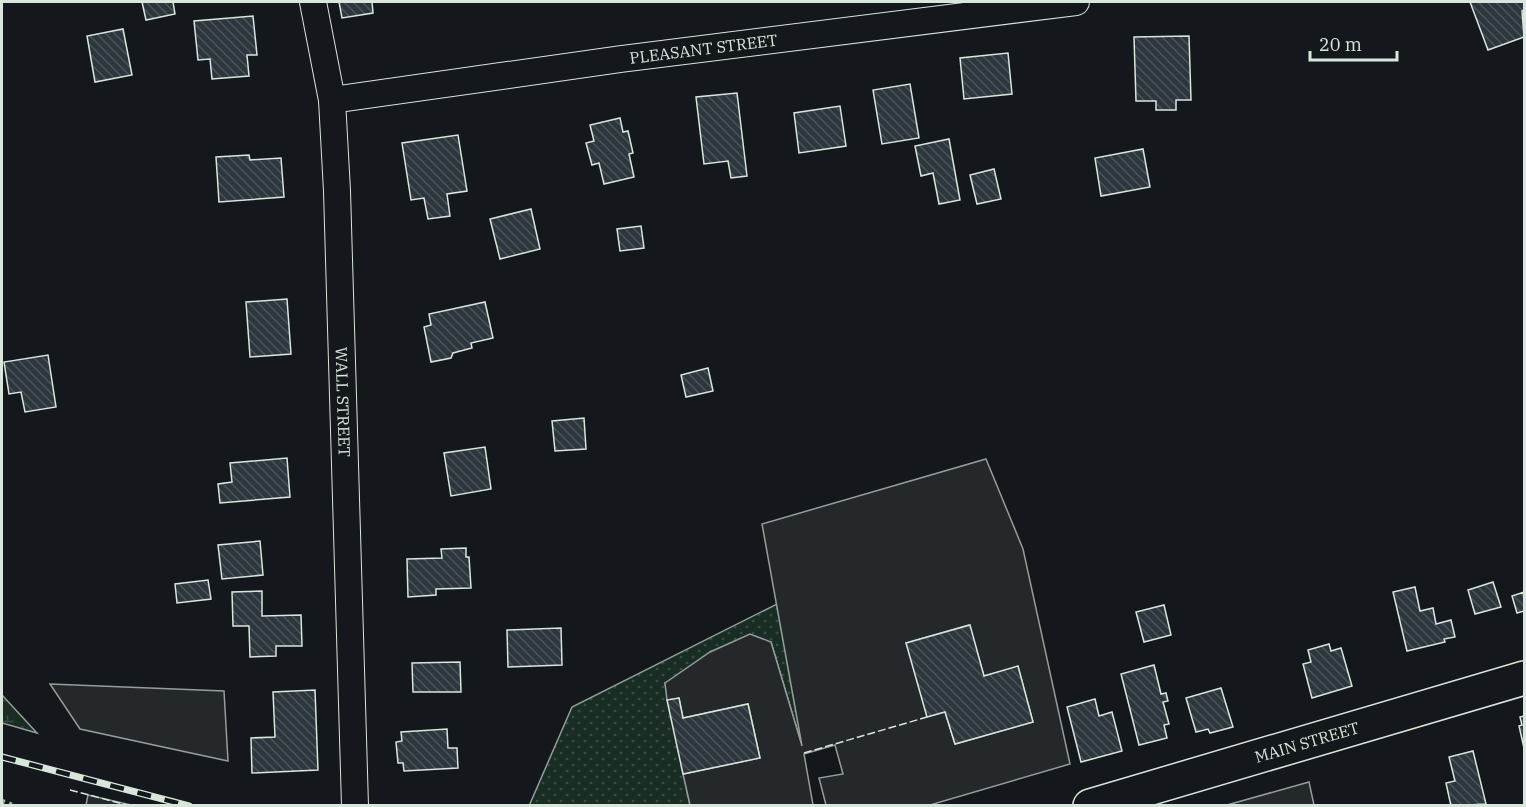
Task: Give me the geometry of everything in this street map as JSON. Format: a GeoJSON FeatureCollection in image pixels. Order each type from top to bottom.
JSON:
{"type":"FeatureCollection","features":[{"type":"Feature","properties":{"kind":"main road","name":"MAIN STREET"},"geometry":{"type":"LineString","coordinates":[[1090,806],[1524,678]]}},
{"type":"Feature","properties":{"kind":"street","name":"WALL STREET"},"geometry":{"type":"LineString","coordinates":[[313,2],[332,100],[342,304],[355,806]]}},
{"type":"Feature","properties":{"kind":"street","name":"PLEASANT STREET"},"geometry":{"type":"LineString","coordinates":[[332,100],[621,58],[1076,2]]}},
{"type":"Feature","properties":{"kind":"green space"},"geometry":{"type":"Polygon","coordinates":[[[777,604],[804,753],[771,642],[665,683],[690,805],[529,806],[572,707],[777,604]]]}},
{"type":"Feature","properties":{"kind":"green space"},"geometry":{"type":"Polygon","coordinates":[[[2,695],[37,733],[2,723],[2,695]]]}},
{"type":"Feature","properties":{"kind":"shaded area"},"geometry":{"type":"Polygon","coordinates":[[[986,459],[1023,549],[1070,764],[930,805],[826,805],[819,778],[843,774],[835,745],[804,754],[813,805],[690,805],[683,774],[760,758],[748,704],[683,718],[679,698],[667,700],[665,683],[710,652],[750,634],[771,642],[802,746],[762,524],[986,459]],[[969,625],[906,643],[945,712],[955,744],[1033,722],[1018,667],[984,676],[969,625]]]}},
{"type":"Feature","properties":{"kind":"shaded area"},"geometry":{"type":"Polygon","coordinates":[[[50,684],[224,691],[228,761],[80,729],[50,684]]]}},
{"type":"Feature","properties":{"kind":"shaded area"},"geometry":{"type":"Polygon","coordinates":[[[1309,782],[1314,805],[1227,805],[1309,782]]]}},
{"type":"Feature","properties":{"kind":"shaded area"},"geometry":{"type":"Polygon","coordinates":[[[88,795],[131,805],[86,805],[88,795]]]}},
{"type":"Feature","properties":{"kind":"building"},"geometry":{"type":"Polygon","coordinates":[[[142,2],[173,2],[175,14],[146,20],[142,2]]]}},
{"type":"Feature","properties":{"kind":"building"},"geometry":{"type":"Polygon","coordinates":[[[339,2],[372,2],[373,13],[342,18],[339,2]]]}},
{"type":"Feature","properties":{"kind":"building"},"geometry":{"type":"Polygon","coordinates":[[[1470,2],[1524,2],[1522,11],[1524,37],[1488,50],[1470,2]]]}},
{"type":"Feature","properties":{"kind":"building"},"geometry":{"type":"Polygon","coordinates":[[[253,16],[257,55],[247,55],[249,76],[212,79],[210,59],[198,60],[194,21],[253,16]]]}},
{"type":"Feature","properties":{"kind":"building"},"geometry":{"type":"Polygon","coordinates":[[[123,29],[132,75],[95,82],[87,36],[123,29]]]}},
{"type":"Feature","properties":{"kind":"building"},"geometry":{"type":"Polygon","coordinates":[[[1189,36],[1191,100],[1176,100],[1176,110],[1156,110],[1156,101],[1136,101],[1134,37],[1189,36]]]}},
{"type":"Feature","properties":{"kind":"building"},"geometry":{"type":"Polygon","coordinates":[[[1008,53],[1012,94],[964,99],[960,58],[1008,53]]]}},
{"type":"Feature","properties":{"kind":"building"},"geometry":{"type":"Polygon","coordinates":[[[910,84],[919,138],[882,144],[873,90],[910,84]]]}},
{"type":"Feature","properties":{"kind":"building"},"geometry":{"type":"Polygon","coordinates":[[[737,93],[747,176],[731,178],[728,161],[704,164],[696,97],[737,93]]]}},
{"type":"Feature","properties":{"kind":"building"},"geometry":{"type":"Polygon","coordinates":[[[840,106],[846,146],[799,153],[794,113],[840,106]]]}},
{"type":"Feature","properties":{"kind":"building"},"geometry":{"type":"Polygon","coordinates":[[[620,118],[623,132],[628,131],[633,153],[629,154],[634,177],[604,184],[599,163],[592,165],[586,143],[594,141],[590,125],[620,118]]]}},
{"type":"Feature","properties":{"kind":"building"},"geometry":{"type":"Polygon","coordinates":[[[458,135],[467,191],[447,194],[450,216],[428,219],[424,198],[411,200],[402,143],[458,135]]]}},
{"type":"Feature","properties":{"kind":"building"},"geometry":{"type":"Polygon","coordinates":[[[949,139],[960,200],[939,204],[933,173],[921,176],[915,146],[949,139]]]}},
{"type":"Feature","properties":{"kind":"building"},"geometry":{"type":"Polygon","coordinates":[[[1143,149],[1150,187],[1101,196],[1095,158],[1143,149]]]}},
{"type":"Feature","properties":{"kind":"building"},"geometry":{"type":"Polygon","coordinates":[[[249,155],[250,160],[281,158],[284,197],[219,202],[216,157],[249,155]]]}},
{"type":"Feature","properties":{"kind":"building"},"geometry":{"type":"Polygon","coordinates":[[[994,169],[1001,199],[977,204],[970,175],[994,169]]]}},
{"type":"Feature","properties":{"kind":"building"},"geometry":{"type":"Polygon","coordinates":[[[531,209],[540,249],[500,259],[490,219],[531,209]]]}},
{"type":"Feature","properties":{"kind":"building"},"geometry":{"type":"Polygon","coordinates":[[[641,226],[644,248],[620,251],[617,229],[641,226]]]}},
{"type":"Feature","properties":{"kind":"building"},"geometry":{"type":"Polygon","coordinates":[[[287,299],[291,354],[250,357],[246,302],[287,299]]]}},
{"type":"Feature","properties":{"kind":"building"},"geometry":{"type":"Polygon","coordinates":[[[485,302],[493,338],[471,343],[472,348],[453,353],[451,358],[431,362],[424,327],[431,325],[429,314],[485,302]]]}},
{"type":"Feature","properties":{"kind":"building"},"geometry":{"type":"Polygon","coordinates":[[[48,355],[56,407],[25,412],[21,392],[9,394],[4,362],[48,355]]]}},
{"type":"Feature","properties":{"kind":"building"},"geometry":{"type":"Polygon","coordinates":[[[708,368],[713,391],[686,397],[681,375],[708,368]]]}},
{"type":"Feature","properties":{"kind":"building"},"geometry":{"type":"Polygon","coordinates":[[[584,418],[586,449],[555,451],[552,421],[584,418]]]}},
{"type":"Feature","properties":{"kind":"building"},"geometry":{"type":"Polygon","coordinates":[[[485,447],[491,489],[451,496],[444,453],[485,447]]]}},
{"type":"Feature","properties":{"kind":"building"},"geometry":{"type":"Polygon","coordinates":[[[287,458],[290,497],[220,503],[218,484],[232,482],[230,463],[287,458]]]}},
{"type":"Feature","properties":{"kind":"building"},"geometry":{"type":"Polygon","coordinates":[[[260,541],[263,575],[222,579],[218,545],[260,541]]]}},
{"type":"Feature","properties":{"kind":"building"},"geometry":{"type":"Polygon","coordinates":[[[466,548],[466,557],[469,557],[471,588],[436,589],[436,595],[408,597],[407,559],[442,558],[441,549],[466,548]]]}},
{"type":"Feature","properties":{"kind":"building"},"geometry":{"type":"Polygon","coordinates":[[[208,580],[211,599],[177,603],[175,584],[208,580]]]}},
{"type":"Feature","properties":{"kind":"building"},"geometry":{"type":"Polygon","coordinates":[[[1493,582],[1501,607],[1475,614],[1468,590],[1493,582]]]}},
{"type":"Feature","properties":{"kind":"building"},"geometry":{"type":"Polygon","coordinates":[[[1415,587],[1420,611],[1433,608],[1436,624],[1451,620],[1455,637],[1444,639],[1445,642],[1407,651],[1393,592],[1415,587]]]}},
{"type":"Feature","properties":{"kind":"building"},"geometry":{"type":"Polygon","coordinates":[[[262,591],[262,616],[301,615],[302,646],[276,646],[276,656],[250,657],[249,626],[233,626],[232,592],[262,591]]]}},
{"type":"Feature","properties":{"kind":"building"},"geometry":{"type":"Polygon","coordinates":[[[1524,592],[1524,611],[1517,613],[1512,596],[1524,592]]]}},
{"type":"Feature","properties":{"kind":"building"},"geometry":{"type":"Polygon","coordinates":[[[1164,605],[1171,635],[1144,642],[1136,612],[1164,605]]]}},
{"type":"Feature","properties":{"kind":"building"},"geometry":{"type":"Polygon","coordinates":[[[970,625],[984,676],[1018,666],[1033,722],[955,744],[945,712],[927,717],[906,643],[970,625]]]}},
{"type":"Feature","properties":{"kind":"building"},"geometry":{"type":"Polygon","coordinates":[[[561,628],[562,665],[508,667],[507,630],[561,628]]]}},
{"type":"Feature","properties":{"kind":"building"},"geometry":{"type":"Polygon","coordinates":[[[1329,644],[1331,651],[1341,648],[1352,686],[1312,698],[1303,664],[1311,662],[1308,650],[1329,644]]]}},
{"type":"Feature","properties":{"kind":"building"},"geometry":{"type":"Polygon","coordinates":[[[460,662],[461,692],[413,692],[412,663],[460,662]]]}},
{"type":"Feature","properties":{"kind":"building"},"geometry":{"type":"Polygon","coordinates":[[[1154,665],[1161,694],[1166,693],[1168,701],[1163,702],[1169,724],[1164,725],[1167,738],[1139,745],[1121,674],[1154,665]]]}},
{"type":"Feature","properties":{"kind":"building"},"geometry":{"type":"Polygon","coordinates":[[[1221,688],[1233,727],[1210,733],[1208,729],[1196,732],[1186,698],[1221,688]]]}},
{"type":"Feature","properties":{"kind":"building"},"geometry":{"type":"Polygon","coordinates":[[[315,690],[318,770],[252,773],[251,738],[275,737],[273,692],[315,690]]]}},
{"type":"Feature","properties":{"kind":"building"},"geometry":{"type":"Polygon","coordinates":[[[679,698],[683,718],[748,704],[760,758],[683,774],[667,700],[679,698]]]}},
{"type":"Feature","properties":{"kind":"building"},"geometry":{"type":"Polygon","coordinates":[[[1095,699],[1099,716],[1112,712],[1122,751],[1081,762],[1067,707],[1095,699]]]}},
{"type":"Feature","properties":{"kind":"building"},"geometry":{"type":"Polygon","coordinates":[[[1524,716],[1524,748],[1519,726],[1522,725],[1520,717],[1524,716]]]}},
{"type":"Feature","properties":{"kind":"building"},"geometry":{"type":"Polygon","coordinates":[[[447,729],[448,748],[457,748],[458,768],[404,771],[403,763],[398,763],[396,742],[402,741],[401,732],[447,729]]]}},
{"type":"Feature","properties":{"kind":"building"},"geometry":{"type":"Polygon","coordinates":[[[1473,751],[1486,804],[1451,806],[1446,783],[1455,781],[1449,757],[1473,751]]]}},
{"type":"Feature","properties":{"kind":"railway"},"geometry":{"type":"LineString","coordinates":[[2,757],[189,806]]}},
{"type":"Feature","properties":{"kind":"hedge"},"geometry":{"type":"LineString","coordinates":[[2,801],[15,806]]}},
{"type":"Feature","properties":{"kind":"fence"},"geometry":{"type":"LineString","coordinates":[[804,753],[927,717]]}},
{"type":"Feature","properties":{"kind":"fence"},"geometry":{"type":"LineString","coordinates":[[70,790],[131,806]]}}]}
